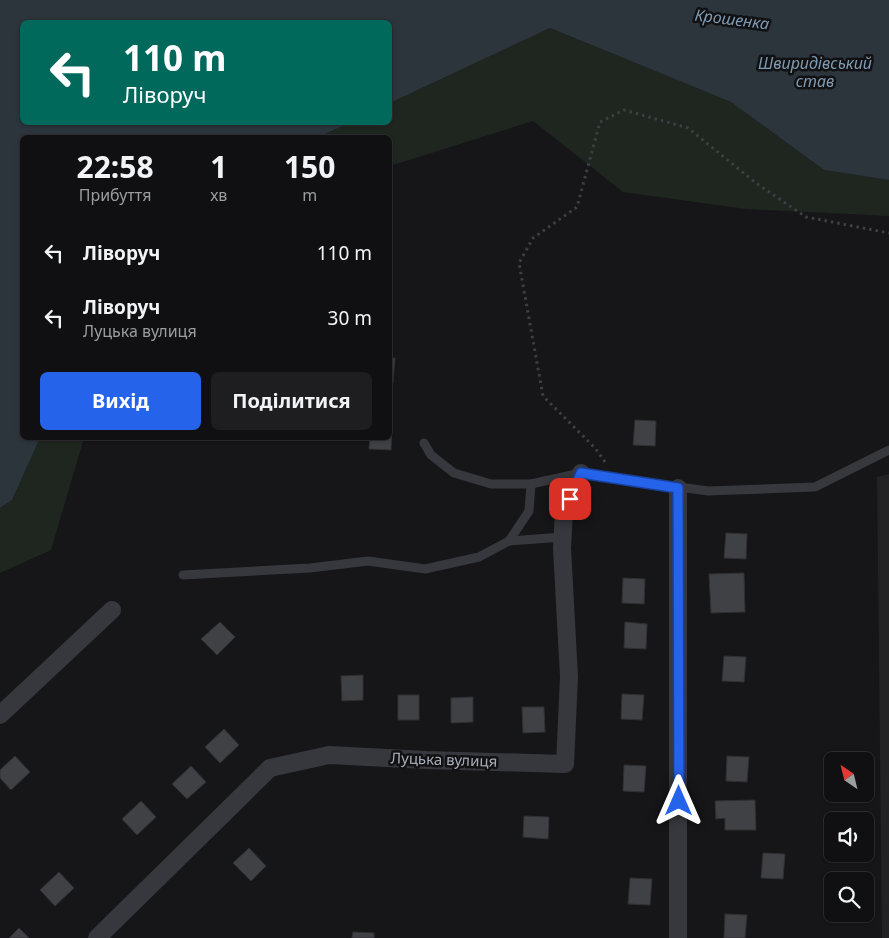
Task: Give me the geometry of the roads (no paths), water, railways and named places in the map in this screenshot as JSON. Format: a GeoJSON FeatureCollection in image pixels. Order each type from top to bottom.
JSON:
{"type":"FeatureCollection","features":[{"type":"Feature","properties":{"kind":"street","name":"Луцька вулиця"},"geometry":{"type":"LineString","coordinates":[[97,938],[270,768],[329,755],[565,764],[569,677],[562,548],[564,512],[581,473]]}},
{"type":"Feature","properties":{"kind":"street"},"geometry":{"type":"LineString","coordinates":[[678,488],[678,938]]}},
{"type":"Feature","properties":{"kind":"street"},"geometry":{"type":"LineString","coordinates":[[0,715],[112,610]]}},
{"type":"Feature","properties":{"kind":"lane"},"geometry":{"type":"LineString","coordinates":[[424,443],[431,455],[454,473],[491,484],[532,484],[581,473],[708,491],[815,487],[889,450]]}},
{"type":"Feature","properties":{"kind":"lane"},"geometry":{"type":"LineString","coordinates":[[509,541],[529,511],[532,484]]}},
{"type":"Feature","properties":{"kind":"lane"},"geometry":{"type":"LineString","coordinates":[[183,575],[310,568],[368,561],[425,569],[479,557],[509,541],[563,537]]}},
{"type":"Feature","properties":{"kind":"water","name":"Швиридівський став"},"geometry":{"type":"Polygon","coordinates":[[[0,0],[889,0],[889,180],[824,170],[731,102],[550,28],[392,102],[392,20],[20,20],[20,125],[345,125],[323,135],[20,135],[20,440],[39,440],[12,500],[0,508],[0,0]]]}},
{"type":"Feature","properties":{"kind":"water label","name":"Крошенка"},"geometry":{"type":"Point","coordinates":[732,19]}}]}
